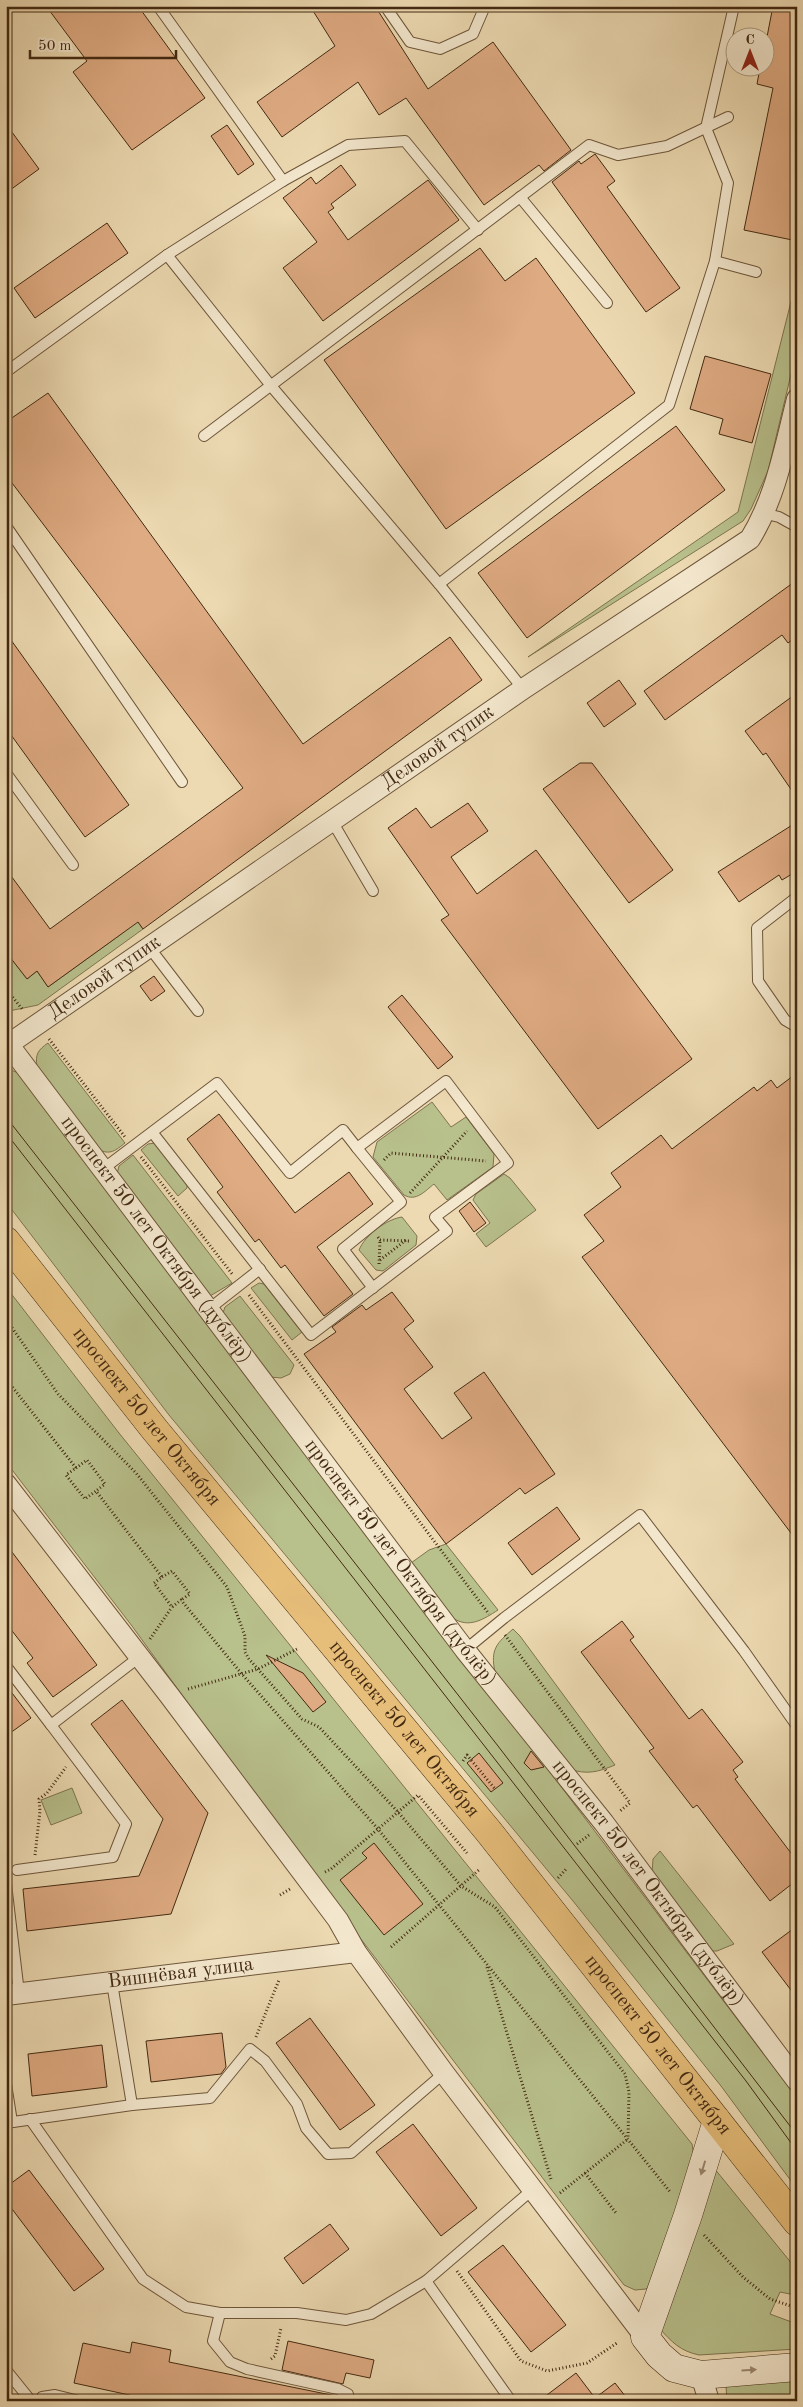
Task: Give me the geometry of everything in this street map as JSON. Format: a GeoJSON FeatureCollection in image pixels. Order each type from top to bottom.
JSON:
{"type":"FeatureCollection","features":[{"type":"Feature","properties":{"kind":"main road","name":"проспект 50 лет Октября"},"geometry":{"type":"LineString","coordinates":[[6,1241],[155,1430],[489,1832],[797,2222]]}},
{"type":"Feature","properties":{"kind":"main road"},"geometry":{"type":"LineString","coordinates":[[717,2121],[688,2215],[645,2337],[659,2355],[674,2368],[701,2375],[797,2367]]}},
{"type":"Feature","properties":{"kind":"street","name":"Деловой тупик"},"geometry":{"type":"LineString","coordinates":[[7,1044],[523,689],[750,539],[763,513],[778,474],[797,399]]}},
{"type":"Feature","properties":{"kind":"street","name":"проспект 50 лет Октября (дублёр)"},"geometry":{"type":"LineString","coordinates":[[7,1044],[465,1650],[604,1823],[794,2071]]}},
{"type":"Feature","properties":{"kind":"street"},"geometry":{"type":"LineString","coordinates":[[6,1485],[138,1658],[169,1695],[338,1920],[356,1952],[532,2190],[550,2201],[645,2337]]}},
{"type":"Feature","properties":{"kind":"street","name":"Вишнёвая улица"},"geometry":{"type":"LineString","coordinates":[[13,1994],[356,1952]]}},
{"type":"Feature","properties":{"kind":"street"},"geometry":{"type":"LineString","coordinates":[[701,2375],[709,2401]]}},
{"type":"Feature","properties":{"kind":"lane"},"geometry":{"type":"LineString","coordinates":[[158,6],[283,181]]}},
{"type":"Feature","properties":{"kind":"lane"},"geometry":{"type":"LineString","coordinates":[[385,6],[410,42],[440,49],[472,34],[485,6]]}},
{"type":"Feature","properties":{"kind":"lane"},"geometry":{"type":"LineString","coordinates":[[439,584],[669,405],[715,261],[728,183],[706,128],[734,6]]}},
{"type":"Feature","properties":{"kind":"lane"},"geometry":{"type":"LineString","coordinates":[[204,436],[272,387],[589,145],[618,155],[667,146],[728,117]]}},
{"type":"Feature","properties":{"kind":"lane"},"geometry":{"type":"LineString","coordinates":[[6,372],[167,255],[283,181],[348,145],[405,140],[478,230]]}},
{"type":"Feature","properties":{"kind":"lane"},"geometry":{"type":"LineString","coordinates":[[520,197],[607,302]]}},
{"type":"Feature","properties":{"kind":"lane"},"geometry":{"type":"LineString","coordinates":[[167,255],[272,387],[439,584],[523,689]]}},
{"type":"Feature","properties":{"kind":"lane"},"geometry":{"type":"LineString","coordinates":[[715,261],[756,272]]}},
{"type":"Feature","properties":{"kind":"lane"},"geometry":{"type":"LineString","coordinates":[[763,513],[779,517],[797,527]]}},
{"type":"Feature","properties":{"kind":"lane"},"geometry":{"type":"LineString","coordinates":[[6,526],[182,782]]}},
{"type":"Feature","properties":{"kind":"lane"},"geometry":{"type":"LineString","coordinates":[[6,773],[72,865]]}},
{"type":"Feature","properties":{"kind":"lane"},"geometry":{"type":"LineString","coordinates":[[332,821],[373,891]]}},
{"type":"Feature","properties":{"kind":"lane"},"geometry":{"type":"LineString","coordinates":[[797,897],[757,928],[758,981],[785,1020],[797,1027]]}},
{"type":"Feature","properties":{"kind":"lane"},"geometry":{"type":"LineString","coordinates":[[149,947],[198,1011]]}},
{"type":"Feature","properties":{"kind":"lane"},"geometry":{"type":"LineString","coordinates":[[152,1132],[311,1335],[446,1231],[435,1217],[508,1163],[446,1081],[356,1148]]}},
{"type":"Feature","properties":{"kind":"lane"},"geometry":{"type":"LineString","coordinates":[[103,1169],[217,1083],[290,1173],[343,1130],[401,1202],[342,1249],[373,1288]]}},
{"type":"Feature","properties":{"kind":"lane"},"geometry":{"type":"LineString","coordinates":[[209,1309],[260,1269]]}},
{"type":"Feature","properties":{"kind":"lane"},"geometry":{"type":"LineString","coordinates":[[465,1650],[496,1624],[640,1515],[744,1651],[797,1726]]}},
{"type":"Feature","properties":{"kind":"lane"},"geometry":{"type":"LineString","coordinates":[[51,1725],[138,1658]]}},
{"type":"Feature","properties":{"kind":"lane"},"geometry":{"type":"LineString","coordinates":[[6,1666],[126,1824],[112,1857],[17,1870]]}},
{"type":"Feature","properties":{"kind":"lane"},"geometry":{"type":"LineString","coordinates":[[6,1884],[13,1994]]}},
{"type":"Feature","properties":{"kind":"lane"},"geometry":{"type":"LineString","coordinates":[[112,1983],[132,2105]]}},
{"type":"Feature","properties":{"kind":"lane"},"geometry":{"type":"LineString","coordinates":[[6,2084],[9,2122],[132,2105],[210,2098],[250,2049],[265,2061],[297,2104],[306,2128],[328,2154],[351,2153],[444,2073]]}},
{"type":"Feature","properties":{"kind":"lane"},"geometry":{"type":"LineString","coordinates":[[30,2119],[143,2279],[186,2307],[220,2313],[297,2313],[346,2320],[371,2314],[426,2281],[532,2190]]}},
{"type":"Feature","properties":{"kind":"lane"},"geometry":{"type":"LineString","coordinates":[[426,2281],[511,2401]]}},
{"type":"Feature","properties":{"kind":"lane"},"geometry":{"type":"LineString","coordinates":[[220,2313],[213,2341],[230,2362],[247,2369],[338,2389],[348,2394],[349,2401]]}},
{"type":"Feature","properties":{"kind":"lane"},"geometry":{"type":"LineString","coordinates":[[6,2370],[31,2401]]}},
{"type":"Feature","properties":{"kind":"lane"},"geometry":{"type":"LineString","coordinates":[[498,2401],[500,2386]]}},
{"type":"Feature","properties":{"kind":"lane"},"geometry":{"type":"LineString","coordinates":[[40,2401],[42,2397],[56,2395],[79,2401]]}},
{"type":"Feature","properties":{"kind":"path"},"geometry":{"type":"LineString","coordinates":[[47,1037],[240,1284],[630,1803]]}},
{"type":"Feature","properties":{"kind":"path"},"geometry":{"type":"LineString","coordinates":[[401,1202],[476,1121]]}},
{"type":"Feature","properties":{"kind":"path"},"geometry":{"type":"LineString","coordinates":[[375,1170],[391,1153],[508,1163]]}},
{"type":"Feature","properties":{"kind":"path"},"geometry":{"type":"LineString","coordinates":[[370,1227],[380,1240],[378,1271],[385,1278]]}},
{"type":"Feature","properties":{"kind":"path"},"geometry":{"type":"LineString","coordinates":[[380,1240],[416,1241],[424,1248]]}},
{"type":"Feature","properties":{"kind":"path"},"geometry":{"type":"LineString","coordinates":[[379,1261],[406,1240]]}},
{"type":"Feature","properties":{"kind":"path"},"geometry":{"type":"LineString","coordinates":[[6,1319],[58,1394],[136,1473],[227,1587],[245,1636],[245,1652],[258,1669],[302,1719],[319,1727],[398,1812],[460,1886],[495,1907],[625,2074],[629,2092],[628,2138],[550,2201],[486,1964]]}},
{"type":"Feature","properties":{"kind":"path"},"geometry":{"type":"LineString","coordinates":[[6,1379],[76,1468]]}},
{"type":"Feature","properties":{"kind":"path"},"geometry":{"type":"LineString","coordinates":[[86,1460],[105,1484],[96,1491],[85,1499],[66,1475],[86,1460]]}},
{"type":"Feature","properties":{"kind":"path"},"geometry":{"type":"LineString","coordinates":[[96,1491],[162,1577]]}},
{"type":"Feature","properties":{"kind":"path"},"geometry":{"type":"LineString","coordinates":[[138,1658],[172,1606],[190,1594],[172,1571],[154,1583],[172,1606]]}},
{"type":"Feature","properties":{"kind":"path"},"geometry":{"type":"LineString","coordinates":[[181,1600],[241,1673],[378,1829],[438,1906],[676,2199]]}},
{"type":"Feature","properties":{"kind":"path"},"geometry":{"type":"LineString","coordinates":[[169,1695],[258,1669],[297,1648]]}},
{"type":"Feature","properties":{"kind":"path"},"geometry":{"type":"LineString","coordinates":[[463,1761],[467,1755],[495,1789]]}},
{"type":"Feature","properties":{"kind":"path"},"geometry":{"type":"LineString","coordinates":[[33,1868],[40,1811],[39,1799],[46,1793],[74,1756]]}},
{"type":"Feature","properties":{"kind":"path"},"geometry":{"type":"LineString","coordinates":[[331,1869],[418,1795],[467,1853]]}},
{"type":"Feature","properties":{"kind":"path"},"geometry":{"type":"LineString","coordinates":[[558,1878],[567,1868]]}},
{"type":"Feature","properties":{"kind":"path"},"geometry":{"type":"LineString","coordinates":[[391,1948],[480,1869]]}},
{"type":"Feature","properties":{"kind":"path"},"geometry":{"type":"LineString","coordinates":[[250,2049],[287,1961]]}},
{"type":"Feature","properties":{"kind":"path"},"geometry":{"type":"LineString","coordinates":[[585,2173],[616,2213]]}},
{"type":"Feature","properties":{"kind":"path"},"geometry":{"type":"LineString","coordinates":[[702,2232],[743,2277],[770,2299],[797,2308]]}},
{"type":"Feature","properties":{"kind":"path"},"geometry":{"type":"LineString","coordinates":[[449,2261],[521,2361],[547,2371],[555,2370],[587,2364],[617,2343]]}},
{"type":"Feature","properties":{"kind":"path"},"geometry":{"type":"LineString","coordinates":[[275,2356],[282,2314]]}},
{"type":"Feature","properties":{"kind":"green space"},"geometry":{"type":"Polygon","coordinates":[[[797,278],[797,349],[768,471],[751,509],[743,521],[528,657],[738,512],[797,278]]]}},
{"type":"Feature","properties":{"kind":"green space"},"geometry":{"type":"Polygon","coordinates":[[[134,917],[143,929],[38,1005],[9,1011],[6,1009],[6,952],[27,979],[37,971],[48,987],[124,932],[134,917]]]}},
{"type":"Feature","properties":{"kind":"green space"},"geometry":{"type":"Polygon","coordinates":[[[48,1043],[125,1143],[119,1148],[109,1152],[98,1149],[37,1067],[36,1059],[38,1053],[48,1043]]]}},
{"type":"Feature","properties":{"kind":"green space"},"geometry":{"type":"Polygon","coordinates":[[[6,1068],[21,1074],[797,2098],[797,2189],[721,2086],[573,1901],[169,1415],[6,1202],[6,1068]]]}},
{"type":"Feature","properties":{"kind":"green space"},"geometry":{"type":"Polygon","coordinates":[[[432,1102],[451,1127],[466,1117],[494,1154],[493,1167],[447,1200],[434,1184],[416,1196],[408,1197],[404,1195],[373,1157],[377,1142],[432,1102]]]}},
{"type":"Feature","properties":{"kind":"green space"},"geometry":{"type":"Polygon","coordinates":[[[155,1143],[187,1184],[187,1188],[178,1196],[141,1150],[148,1144],[155,1143]]]}},
{"type":"Feature","properties":{"kind":"green space"},"geometry":{"type":"Polygon","coordinates":[[[133,1155],[232,1283],[210,1296],[206,1293],[117,1174],[119,1166],[133,1155]]]}},
{"type":"Feature","properties":{"kind":"green space"},"geometry":{"type":"Polygon","coordinates":[[[504,1174],[510,1178],[536,1210],[486,1247],[476,1234],[490,1223],[473,1200],[476,1194],[504,1174]]]}},
{"type":"Feature","properties":{"kind":"green space"},"geometry":{"type":"Polygon","coordinates":[[[402,1217],[417,1236],[416,1245],[383,1271],[376,1270],[359,1250],[371,1233],[390,1221],[402,1217]]]}},
{"type":"Feature","properties":{"kind":"green space"},"geometry":{"type":"Polygon","coordinates":[[[259,1283],[264,1284],[302,1332],[292,1340],[251,1288],[259,1283]]]}},
{"type":"Feature","properties":{"kind":"green space"},"geometry":{"type":"Polygon","coordinates":[[[6,1287],[119,1433],[692,2144],[695,2163],[652,2283],[646,2289],[635,2290],[624,2285],[313,1876],[132,1626],[6,1462],[6,1287]]]}},
{"type":"Feature","properties":{"kind":"green space"},"geometry":{"type":"Polygon","coordinates":[[[240,1296],[294,1365],[290,1374],[281,1378],[270,1377],[223,1313],[225,1307],[240,1296]]]}},
{"type":"Feature","properties":{"kind":"green space"},"geometry":{"type":"Polygon","coordinates":[[[446,1544],[498,1610],[471,1623],[465,1623],[453,1618],[411,1563],[429,1550],[446,1544]]]}},
{"type":"Feature","properties":{"kind":"green space"},"geometry":{"type":"Polygon","coordinates":[[[513,1629],[615,1765],[592,1772],[569,1769],[495,1672],[493,1658],[496,1647],[513,1629]]]}},
{"type":"Feature","properties":{"kind":"green space"},"geometry":{"type":"Polygon","coordinates":[[[72,1788],[82,1813],[51,1825],[41,1800],[72,1788]]]}},
{"type":"Feature","properties":{"kind":"green space"},"geometry":{"type":"Polygon","coordinates":[[[660,1851],[734,1944],[717,1951],[711,1951],[652,1873],[653,1859],[660,1851]]]}},
{"type":"Feature","properties":{"kind":"green space"},"geometry":{"type":"Polygon","coordinates":[[[714,2168],[797,2270],[797,2291],[790,2294],[780,2292],[770,2314],[797,2324],[797,2349],[699,2355],[677,2345],[659,2328],[714,2168]]]}},
{"type":"Feature","properties":{"kind":"green space"},"geometry":{"type":"Polygon","coordinates":[[[797,2379],[797,2401],[727,2401],[726,2386],[797,2379]]]}},
{"type":"Feature","properties":{"kind":"building"},"geometry":{"type":"Polygon","coordinates":[[[46,6],[138,6],[205,98],[132,150],[73,72],[87,61],[46,6]]]}},
{"type":"Feature","properties":{"kind":"building"},"geometry":{"type":"Polygon","coordinates":[[[310,6],[375,6],[428,89],[493,42],[571,150],[544,171],[539,165],[484,205],[406,98],[379,115],[358,82],[282,137],[257,102],[335,46],[310,6]]]}},
{"type":"Feature","properties":{"kind":"building"},"geometry":{"type":"Polygon","coordinates":[[[773,6],[797,6],[797,241],[744,230],[773,88],[757,84],[758,78],[776,78],[776,28],[769,28],[773,6]]]}},
{"type":"Feature","properties":{"kind":"building"},"geometry":{"type":"Polygon","coordinates":[[[6,124],[39,169],[6,193],[6,124]]]}},
{"type":"Feature","properties":{"kind":"building"},"geometry":{"type":"Polygon","coordinates":[[[227,125],[254,164],[238,175],[211,136],[227,125]]]}},
{"type":"Feature","properties":{"kind":"building"},"geometry":{"type":"Polygon","coordinates":[[[595,154],[615,181],[607,187],[680,288],[646,312],[552,182],[579,161],[581,164],[595,154]]]}},
{"type":"Feature","properties":{"kind":"building"},"geometry":{"type":"Polygon","coordinates":[[[341,165],[356,185],[331,204],[334,208],[328,212],[348,240],[428,180],[459,220],[323,321],[283,268],[317,242],[283,198],[311,177],[316,184],[341,165]]]}},
{"type":"Feature","properties":{"kind":"building"},"geometry":{"type":"Polygon","coordinates":[[[107,223],[128,253],[35,318],[14,288],[107,223]]]}},
{"type":"Feature","properties":{"kind":"building"},"geometry":{"type":"Polygon","coordinates":[[[480,248],[505,281],[536,258],[635,393],[446,529],[324,360],[480,248]]]}},
{"type":"Feature","properties":{"kind":"building"},"geometry":{"type":"Polygon","coordinates":[[[705,356],[771,374],[752,443],[719,434],[723,419],[690,409],[705,356]]]}},
{"type":"Feature","properties":{"kind":"building"},"geometry":{"type":"Polygon","coordinates":[[[48,393],[303,744],[450,637],[482,680],[143,929],[138,922],[48,987],[37,971],[27,979],[6,952],[6,869],[50,929],[243,788],[6,475],[6,422],[48,393]]]}},
{"type":"Feature","properties":{"kind":"building"},"geometry":{"type":"Polygon","coordinates":[[[676,426],[725,490],[527,638],[478,573],[676,426]]]}},
{"type":"Feature","properties":{"kind":"building"},"geometry":{"type":"Polygon","coordinates":[[[797,580],[797,636],[788,643],[782,635],[665,720],[644,691],[797,580]]]}},
{"type":"Feature","properties":{"kind":"building"},"geometry":{"type":"Polygon","coordinates":[[[6,633],[129,805],[85,837],[6,728],[6,633]]]}},
{"type":"Feature","properties":{"kind":"building"},"geometry":{"type":"Polygon","coordinates":[[[619,680],[636,704],[604,727],[587,703],[619,680]]]}},
{"type":"Feature","properties":{"kind":"building"},"geometry":{"type":"Polygon","coordinates":[[[797,693],[797,798],[766,753],[763,755],[745,731],[797,693]]]}},
{"type":"Feature","properties":{"kind":"building"},"geometry":{"type":"Polygon","coordinates":[[[580,763],[592,763],[673,870],[629,903],[543,789],[580,763]]]}},
{"type":"Feature","properties":{"kind":"building"},"geometry":{"type":"Polygon","coordinates":[[[468,803],[488,831],[451,857],[477,894],[536,850],[692,1059],[598,1129],[441,920],[449,915],[388,828],[416,808],[431,828],[468,803]]]}},
{"type":"Feature","properties":{"kind":"building"},"geometry":{"type":"Polygon","coordinates":[[[797,822],[797,871],[782,880],[779,875],[739,902],[718,872],[797,822]]]}},
{"type":"Feature","properties":{"kind":"building"},"geometry":{"type":"Polygon","coordinates":[[[154,976],[165,991],[151,1001],[140,986],[154,976]]]}},
{"type":"Feature","properties":{"kind":"building"},"geometry":{"type":"Polygon","coordinates":[[[402,995],[453,1057],[438,1069],[388,1007],[402,995]]]}},
{"type":"Feature","properties":{"kind":"building"},"geometry":{"type":"Polygon","coordinates":[[[797,1073],[797,1541],[582,1257],[604,1241],[584,1215],[621,1187],[611,1173],[661,1135],[672,1149],[754,1087],[757,1091],[771,1080],[777,1088],[797,1073]]]}},
{"type":"Feature","properties":{"kind":"building"},"geometry":{"type":"Polygon","coordinates":[[[219,1114],[295,1213],[349,1172],[373,1204],[317,1247],[353,1294],[324,1316],[285,1265],[281,1268],[259,1239],[255,1242],[217,1192],[223,1187],[187,1139],[219,1114]]]}},
{"type":"Feature","properties":{"kind":"building"},"geometry":{"type":"Polygon","coordinates":[[[470,1202],[486,1223],[474,1232],[459,1211],[470,1202]]]}},
{"type":"Feature","properties":{"kind":"building"},"geometry":{"type":"Polygon","coordinates":[[[392,1292],[414,1321],[404,1329],[433,1367],[404,1389],[442,1439],[472,1418],[454,1393],[484,1372],[555,1474],[525,1494],[520,1488],[446,1544],[304,1354],[336,1332],[332,1327],[362,1305],[366,1310],[392,1292]]]}},
{"type":"Feature","properties":{"kind":"building"},"geometry":{"type":"Polygon","coordinates":[[[557,1507],[580,1539],[532,1575],[508,1543],[557,1507]]]}},
{"type":"Feature","properties":{"kind":"building"},"geometry":{"type":"Polygon","coordinates":[[[6,1544],[97,1665],[53,1697],[27,1663],[33,1658],[6,1623],[6,1544]]]}},
{"type":"Feature","properties":{"kind":"building"},"geometry":{"type":"Polygon","coordinates":[[[622,1621],[634,1637],[630,1640],[689,1719],[702,1709],[743,1762],[733,1770],[738,1777],[735,1779],[797,1861],[797,1880],[770,1901],[697,1805],[693,1808],[649,1751],[654,1748],[581,1652],[622,1621]]]}},
{"type":"Feature","properties":{"kind":"building"},"geometry":{"type":"Polygon","coordinates":[[[266,1655],[303,1673],[326,1702],[313,1712],[266,1655]]]}},
{"type":"Feature","properties":{"kind":"building"},"geometry":{"type":"Polygon","coordinates":[[[6,1685],[31,1718],[6,1736],[6,1685]]]}},
{"type":"Feature","properties":{"kind":"building"},"geometry":{"type":"Polygon","coordinates":[[[122,1700],[208,1813],[171,1914],[27,1931],[23,1889],[139,1876],[163,1819],[91,1724],[122,1700]]]}},
{"type":"Feature","properties":{"kind":"building"},"geometry":{"type":"Polygon","coordinates":[[[531,1751],[544,1767],[531,1770],[524,1763],[531,1751]]]}},
{"type":"Feature","properties":{"kind":"building"},"geometry":{"type":"Polygon","coordinates":[[[479,1753],[503,1783],[491,1792],[467,1763],[479,1753]]]}},
{"type":"Feature","properties":{"kind":"building"},"geometry":{"type":"Polygon","coordinates":[[[374,1843],[423,1904],[384,1935],[340,1880],[367,1858],[362,1853],[374,1843]]]}},
{"type":"Feature","properties":{"kind":"building"},"geometry":{"type":"Polygon","coordinates":[[[797,1926],[797,1998],[762,1952],[797,1926]]]}},
{"type":"Feature","properties":{"kind":"building"},"geometry":{"type":"Polygon","coordinates":[[[310,2018],[375,2105],[340,2130],[276,2043],[310,2018]]]}},
{"type":"Feature","properties":{"kind":"building"},"geometry":{"type":"Polygon","coordinates":[[[222,2033],[226,2067],[221,2074],[151,2082],[146,2041],[222,2033]]]}},
{"type":"Feature","properties":{"kind":"building"},"geometry":{"type":"Polygon","coordinates":[[[102,2045],[107,2087],[32,2096],[28,2054],[102,2045]]]}},
{"type":"Feature","properties":{"kind":"building"},"geometry":{"type":"Polygon","coordinates":[[[413,2124],[477,2208],[441,2236],[376,2152],[413,2124]]]}},
{"type":"Feature","properties":{"kind":"building"},"geometry":{"type":"Polygon","coordinates":[[[29,2170],[104,2269],[74,2291],[6,2201],[6,2187],[29,2170]]]}},
{"type":"Feature","properties":{"kind":"building"},"geometry":{"type":"Polygon","coordinates":[[[330,2224],[349,2249],[303,2284],[284,2258],[330,2224]]]}},
{"type":"Feature","properties":{"kind":"building"},"geometry":{"type":"Polygon","coordinates":[[[503,2245],[566,2325],[531,2352],[468,2272],[503,2245]]]}},
{"type":"Feature","properties":{"kind":"building"},"geometry":{"type":"Polygon","coordinates":[[[288,2341],[374,2360],[370,2378],[346,2373],[343,2384],[282,2370],[288,2341]]]}},
{"type":"Feature","properties":{"kind":"building"},"geometry":{"type":"Polygon","coordinates":[[[132,2342],[171,2350],[169,2362],[336,2396],[340,2398],[340,2401],[157,2401],[74,2383],[83,2343],[130,2353],[132,2342]]]}},
{"type":"Feature","properties":{"kind":"building"},"geometry":{"type":"Polygon","coordinates":[[[576,2373],[595,2398],[615,2383],[629,2401],[539,2401],[576,2373]]]}},
{"type":"Feature","properties":{"kind":"tram line"},"geometry":{"type":"LineString","coordinates":[[6,1117],[498,1746],[797,2135]]}},
{"type":"Feature","properties":{"kind":"tram line"},"geometry":{"type":"LineString","coordinates":[[6,1133],[746,2081],[797,2151]]}}]}
